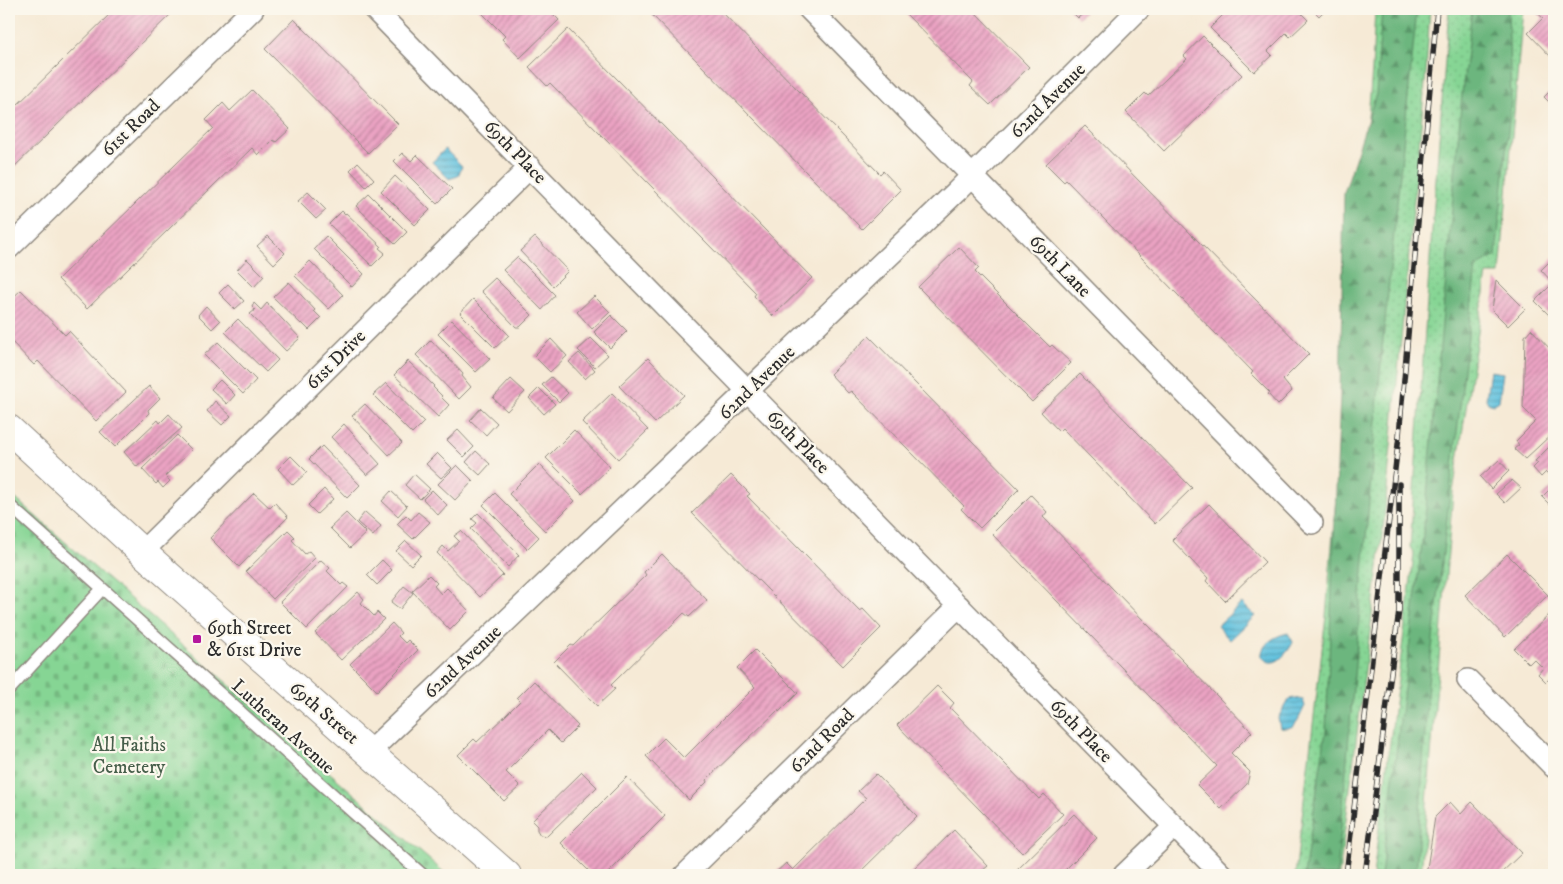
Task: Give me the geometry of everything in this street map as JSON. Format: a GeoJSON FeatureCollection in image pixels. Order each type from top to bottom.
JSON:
{"type":"FeatureCollection","features":[{"type":"Feature","properties":{"kind":"main road","name":"69th Street"},"geometry":{"type":"LineString","coordinates":[[9,429],[142,552],[507,875]]}},
{"type":"Feature","properties":{"kind":"street","name":"61st Road"},"geometry":{"type":"LineString","coordinates":[[9,248],[253,9]]}},
{"type":"Feature","properties":{"kind":"street","name":"69th Place"},"geometry":{"type":"LineString","coordinates":[[374,9],[1222,875]]}},
{"type":"Feature","properties":{"kind":"street","name":"69th Lane"},"geometry":{"type":"LineString","coordinates":[[809,9],[1312,523]]}},
{"type":"Feature","properties":{"kind":"street","name":"62nd Avenue"},"geometry":{"type":"LineString","coordinates":[[369,752],[973,176],[1140,9]]}},
{"type":"Feature","properties":{"kind":"street","name":"61st Drive"},"geometry":{"type":"LineString","coordinates":[[142,552],[530,167]]}},
{"type":"Feature","properties":{"kind":"street","name":"62nd Road"},"geometry":{"type":"LineString","coordinates":[[685,875],[959,606]]}},
{"type":"Feature","properties":{"kind":"street"},"geometry":{"type":"LineString","coordinates":[[1468,680],[1554,768]]}},
{"type":"Feature","properties":{"kind":"street"},"geometry":{"type":"LineString","coordinates":[[1124,875],[1174,826]]}},
{"type":"Feature","properties":{"kind":"lane","name":"Lutheran Avenue"},"geometry":{"type":"LineString","coordinates":[[9,505],[422,875]]}},
{"type":"Feature","properties":{"kind":"lane"},"geometry":{"type":"LineString","coordinates":[[9,690],[102,589]]}},
{"type":"Feature","properties":{"kind":"green space"},"geometry":{"type":"Polygon","coordinates":[[[1375,9],[1430,9],[1426,72],[1384,521],[1339,875],[1295,875],[1326,616],[1372,70],[1375,9]]]}},
{"type":"Feature","properties":{"kind":"green space"},"geometry":{"type":"Polygon","coordinates":[[[1382,9],[1417,9],[1382,350],[1337,875],[1304,875],[1326,731],[1340,395],[1344,193],[1376,94],[1382,9]]]}},
{"type":"Feature","properties":{"kind":"green space"},"geometry":{"type":"Polygon","coordinates":[[[1449,9],[1523,9],[1500,274],[1487,274],[1453,492],[1421,875],[1373,875],[1414,554],[1410,547],[1449,9]]]}},
{"type":"Feature","properties":{"kind":"green space"},"geometry":{"type":"Polygon","coordinates":[[[1472,9],[1508,9],[1511,101],[1496,256],[1476,267],[1428,683],[1416,875],[1381,875],[1425,519],[1462,94],[1472,9]]]}},
{"type":"Feature","properties":{"kind":"green space","name":"All Faiths Cemetery"},"geometry":{"type":"Polygon","coordinates":[[[9,493],[447,875],[9,875],[9,493]]]}},
{"type":"Feature","properties":{"kind":"water"},"geometry":{"type":"Polygon","coordinates":[[[445,149],[462,166],[458,176],[449,179],[432,162],[445,149]]]}},
{"type":"Feature","properties":{"kind":"water"},"geometry":{"type":"Polygon","coordinates":[[[1490,371],[1503,373],[1499,401],[1493,405],[1488,403],[1486,399],[1490,371]]]}},
{"type":"Feature","properties":{"kind":"water"},"geometry":{"type":"Polygon","coordinates":[[[1242,603],[1255,616],[1230,640],[1217,626],[1242,603]]]}},
{"type":"Feature","properties":{"kind":"water"},"geometry":{"type":"Polygon","coordinates":[[[1288,633],[1293,642],[1282,657],[1272,662],[1262,657],[1266,644],[1274,638],[1288,633]]]}},
{"type":"Feature","properties":{"kind":"water"},"geometry":{"type":"Polygon","coordinates":[[[1293,698],[1303,700],[1305,706],[1294,725],[1280,728],[1278,718],[1288,700],[1293,698]]]}},
{"type":"Feature","properties":{"kind":"building"},"geometry":{"type":"Polygon","coordinates":[[[115,9],[176,9],[9,172],[9,113],[115,9]]]}},
{"type":"Feature","properties":{"kind":"building"},"geometry":{"type":"Polygon","coordinates":[[[478,9],[548,9],[559,20],[520,58],[502,39],[505,36],[478,9]]]}},
{"type":"Feature","properties":{"kind":"building"},"geometry":{"type":"Polygon","coordinates":[[[646,9],[719,9],[880,174],[883,171],[901,190],[862,229],[646,9]]]}},
{"type":"Feature","properties":{"kind":"building"},"geometry":{"type":"Polygon","coordinates":[[[901,9],[972,9],[1029,67],[990,105],[970,86],[973,82],[901,9]]]}},
{"type":"Feature","properties":{"kind":"building"},"geometry":{"type":"Polygon","coordinates":[[[1069,9],[1088,9],[1078,18],[1069,9]]]}},
{"type":"Feature","properties":{"kind":"building"},"geometry":{"type":"Polygon","coordinates":[[[1229,9],[1297,9],[1308,20],[1290,37],[1286,33],[1268,51],[1272,55],[1254,72],[1210,28],[1229,9]]]}},
{"type":"Feature","properties":{"kind":"building"},"geometry":{"type":"Polygon","coordinates":[[[1312,9],[1326,9],[1319,16],[1312,9]]]}},
{"type":"Feature","properties":{"kind":"building"},"geometry":{"type":"Polygon","coordinates":[[[1533,9],[1554,9],[1554,60],[1528,33],[1543,18],[1533,9]]]}},
{"type":"Feature","properties":{"kind":"building"},"geometry":{"type":"Polygon","coordinates":[[[294,19],[398,124],[368,153],[265,49],[294,19]]]}},
{"type":"Feature","properties":{"kind":"building"},"geometry":{"type":"Polygon","coordinates":[[[568,29],[812,278],[773,316],[754,296],[756,293],[550,83],[547,86],[529,67],[568,29]]]}},
{"type":"Feature","properties":{"kind":"building"},"geometry":{"type":"Polygon","coordinates":[[[1203,36],[1242,75],[1164,151],[1126,112],[1145,93],[1148,96],[1187,59],[1184,56],[1203,36]]]}},
{"type":"Feature","properties":{"kind":"building"},"geometry":{"type":"Polygon","coordinates":[[[1554,87],[1554,107],[1544,97],[1554,87]]]}},
{"type":"Feature","properties":{"kind":"building"},"geometry":{"type":"Polygon","coordinates":[[[252,90],[290,129],[276,142],[273,140],[258,155],[252,148],[87,309],[58,279],[213,128],[206,120],[223,103],[230,111],[252,90]]]}},
{"type":"Feature","properties":{"kind":"building"},"geometry":{"type":"Polygon","coordinates":[[[1085,126],[1309,354],[1283,380],[1292,391],[1278,405],[1268,394],[1270,393],[1251,374],[1253,372],[1066,180],[1064,182],[1046,164],[1085,126]]]}},
{"type":"Feature","properties":{"kind":"building"},"geometry":{"type":"Polygon","coordinates":[[[402,153],[411,161],[417,155],[452,189],[437,204],[394,161],[402,153]]]}},
{"type":"Feature","properties":{"kind":"building"},"geometry":{"type":"Polygon","coordinates":[[[358,162],[374,179],[366,187],[350,170],[358,162]]]}},
{"type":"Feature","properties":{"kind":"building"},"geometry":{"type":"Polygon","coordinates":[[[395,176],[430,210],[415,225],[381,191],[395,176]]]}},
{"type":"Feature","properties":{"kind":"building"},"geometry":{"type":"Polygon","coordinates":[[[308,192],[326,210],[316,219],[298,201],[308,192]]]}},
{"type":"Feature","properties":{"kind":"building"},"geometry":{"type":"Polygon","coordinates":[[[369,194],[407,232],[395,244],[356,206],[369,194]]]}},
{"type":"Feature","properties":{"kind":"building"},"geometry":{"type":"Polygon","coordinates":[[[342,211],[381,246],[379,248],[385,253],[372,266],[329,224],[342,211]]]}},
{"type":"Feature","properties":{"kind":"building"},"geometry":{"type":"Polygon","coordinates":[[[268,236],[285,253],[274,264],[257,246],[268,236]]]}},
{"type":"Feature","properties":{"kind":"building"},"geometry":{"type":"Polygon","coordinates":[[[326,236],[364,274],[352,287],[314,249],[326,236]]]}},
{"type":"Feature","properties":{"kind":"building"},"geometry":{"type":"Polygon","coordinates":[[[535,237],[568,271],[553,286],[520,251],[535,237]]]}},
{"type":"Feature","properties":{"kind":"building"},"geometry":{"type":"Polygon","coordinates":[[[959,247],[979,268],[975,272],[1050,347],[1052,345],[1071,363],[1032,402],[918,287],[959,247]]]}},
{"type":"Feature","properties":{"kind":"building"},"geometry":{"type":"Polygon","coordinates":[[[517,257],[555,295],[542,310],[503,270],[517,257]]]}},
{"type":"Feature","properties":{"kind":"building"},"geometry":{"type":"Polygon","coordinates":[[[1554,257],[1554,320],[1535,301],[1553,283],[1541,270],[1554,257]]]}},
{"type":"Feature","properties":{"kind":"building"},"geometry":{"type":"Polygon","coordinates":[[[247,259],[264,276],[254,287],[237,270],[247,259]]]}},
{"type":"Feature","properties":{"kind":"building"},"geometry":{"type":"Polygon","coordinates":[[[310,261],[343,295],[329,309],[295,276],[310,261]]]}},
{"type":"Feature","properties":{"kind":"building"},"geometry":{"type":"Polygon","coordinates":[[[495,278],[532,315],[520,327],[516,327],[481,291],[495,278]]]}},
{"type":"Feature","properties":{"kind":"building"},"geometry":{"type":"Polygon","coordinates":[[[1496,280],[1525,309],[1508,326],[1492,310],[1496,280]]]}},
{"type":"Feature","properties":{"kind":"building"},"geometry":{"type":"Polygon","coordinates":[[[289,282],[321,318],[309,330],[273,297],[289,282]]]}},
{"type":"Feature","properties":{"kind":"building"},"geometry":{"type":"Polygon","coordinates":[[[228,284],[244,301],[235,309],[219,293],[228,284]]]}},
{"type":"Feature","properties":{"kind":"building"},"geometry":{"type":"Polygon","coordinates":[[[21,290],[65,335],[69,331],[126,392],[96,421],[38,361],[34,365],[9,339],[9,301],[21,290]]]}},
{"type":"Feature","properties":{"kind":"building"},"geometry":{"type":"Polygon","coordinates":[[[594,296],[610,312],[592,329],[577,312],[594,296]]]}},
{"type":"Feature","properties":{"kind":"building"},"geometry":{"type":"Polygon","coordinates":[[[473,299],[509,335],[495,348],[460,313],[473,299]]]}},
{"type":"Feature","properties":{"kind":"building"},"geometry":{"type":"Polygon","coordinates":[[[254,303],[261,310],[267,303],[300,338],[286,351],[250,314],[255,310],[252,307],[254,303]]]}},
{"type":"Feature","properties":{"kind":"building"},"geometry":{"type":"Polygon","coordinates":[[[206,306],[220,321],[212,329],[198,315],[206,306]]]}},
{"type":"Feature","properties":{"kind":"building"},"geometry":{"type":"Polygon","coordinates":[[[611,315],[627,331],[610,348],[594,332],[611,315]]]}},
{"type":"Feature","properties":{"kind":"building"},"geometry":{"type":"Polygon","coordinates":[[[238,319],[278,360],[266,372],[225,332],[238,319]]]}},
{"type":"Feature","properties":{"kind":"building"},"geometry":{"type":"Polygon","coordinates":[[[452,320],[490,359],[476,372],[438,334],[452,320]]]}},
{"type":"Feature","properties":{"kind":"building"},"geometry":{"type":"Polygon","coordinates":[[[1531,329],[1554,353],[1554,390],[1552,393],[1554,395],[1554,432],[1525,459],[1514,449],[1519,445],[1516,441],[1536,421],[1523,408],[1525,336],[1531,329]]]}},
{"type":"Feature","properties":{"kind":"building"},"geometry":{"type":"Polygon","coordinates":[[[869,336],[1019,489],[980,528],[961,509],[964,506],[851,391],[848,393],[830,374],[869,336]]]}},
{"type":"Feature","properties":{"kind":"building"},"geometry":{"type":"Polygon","coordinates":[[[591,338],[608,355],[595,367],[578,350],[591,338]]]}},
{"type":"Feature","properties":{"kind":"building"},"geometry":{"type":"Polygon","coordinates":[[[551,339],[567,356],[550,372],[534,356],[551,339]]]}},
{"type":"Feature","properties":{"kind":"building"},"geometry":{"type":"Polygon","coordinates":[[[431,340],[463,374],[462,376],[471,387],[459,399],[416,355],[431,340]]]}},
{"type":"Feature","properties":{"kind":"building"},"geometry":{"type":"Polygon","coordinates":[[[218,342],[256,380],[243,394],[204,355],[218,342]]]}},
{"type":"Feature","properties":{"kind":"building"},"geometry":{"type":"Polygon","coordinates":[[[579,353],[595,370],[585,379],[569,362],[579,353]]]}},
{"type":"Feature","properties":{"kind":"building"},"geometry":{"type":"Polygon","coordinates":[[[648,358],[684,395],[655,423],[619,386],[648,358]]]}},
{"type":"Feature","properties":{"kind":"building"},"geometry":{"type":"Polygon","coordinates":[[[408,361],[434,386],[449,405],[438,417],[394,375],[408,361]]]}},
{"type":"Feature","properties":{"kind":"building"},"geometry":{"type":"Polygon","coordinates":[[[1080,374],[1192,488],[1155,524],[1062,428],[1059,431],[1041,412],[1080,374]]]}},
{"type":"Feature","properties":{"kind":"building"},"geometry":{"type":"Polygon","coordinates":[[[551,377],[568,393],[559,402],[542,385],[551,377]]]}},
{"type":"Feature","properties":{"kind":"building"},"geometry":{"type":"Polygon","coordinates":[[[511,379],[525,392],[507,411],[493,398],[511,379]]]}},
{"type":"Feature","properties":{"kind":"building"},"geometry":{"type":"Polygon","coordinates":[[[220,380],[235,395],[227,404],[211,389],[220,380]]]}},
{"type":"Feature","properties":{"kind":"building"},"geometry":{"type":"Polygon","coordinates":[[[386,383],[424,422],[412,434],[373,395],[386,383]]]}},
{"type":"Feature","properties":{"kind":"building"},"geometry":{"type":"Polygon","coordinates":[[[149,386],[160,398],[148,410],[149,413],[115,447],[100,432],[149,386]]]}},
{"type":"Feature","properties":{"kind":"building"},"geometry":{"type":"Polygon","coordinates":[[[539,388],[555,404],[544,414],[529,398],[539,388]]]}},
{"type":"Feature","properties":{"kind":"building"},"geometry":{"type":"Polygon","coordinates":[[[612,393],[648,430],[618,459],[582,422],[612,393]]]}},
{"type":"Feature","properties":{"kind":"building"},"geometry":{"type":"Polygon","coordinates":[[[215,401],[231,416],[222,425],[207,411],[215,401]]]}},
{"type":"Feature","properties":{"kind":"building"},"geometry":{"type":"Polygon","coordinates":[[[365,404],[402,443],[389,455],[352,416],[365,404]]]}},
{"type":"Feature","properties":{"kind":"building"},"geometry":{"type":"Polygon","coordinates":[[[481,408],[497,423],[486,435],[470,420],[481,408]]]}},
{"type":"Feature","properties":{"kind":"building"},"geometry":{"type":"Polygon","coordinates":[[[169,414],[182,428],[137,467],[124,452],[158,420],[160,423],[169,414]]]}},
{"type":"Feature","properties":{"kind":"building"},"geometry":{"type":"Polygon","coordinates":[[[344,424],[380,464],[367,475],[331,437],[344,424]]]}},
{"type":"Feature","properties":{"kind":"building"},"geometry":{"type":"Polygon","coordinates":[[[458,430],[474,447],[464,457],[447,440],[458,430]]]}},
{"type":"Feature","properties":{"kind":"building"},"geometry":{"type":"Polygon","coordinates":[[[574,430],[610,467],[582,494],[546,458],[574,430]]]}},
{"type":"Feature","properties":{"kind":"building"},"geometry":{"type":"Polygon","coordinates":[[[177,435],[192,450],[165,476],[170,481],[163,488],[158,482],[156,484],[142,469],[177,435]]]}},
{"type":"Feature","properties":{"kind":"building"},"geometry":{"type":"Polygon","coordinates":[[[1554,442],[1554,470],[1549,475],[1546,472],[1541,477],[1533,468],[1538,463],[1535,461],[1554,442]]]}},
{"type":"Feature","properties":{"kind":"building"},"geometry":{"type":"Polygon","coordinates":[[[322,446],[360,485],[347,498],[309,459],[322,446]]]}},
{"type":"Feature","properties":{"kind":"building"},"geometry":{"type":"Polygon","coordinates":[[[476,451],[490,464],[480,475],[466,462],[476,451]]]}},
{"type":"Feature","properties":{"kind":"building"},"geometry":{"type":"Polygon","coordinates":[[[437,453],[452,468],[441,478],[426,464],[437,453]]]}},
{"type":"Feature","properties":{"kind":"building"},"geometry":{"type":"Polygon","coordinates":[[[291,456],[307,472],[293,485],[278,469],[291,456]]]}},
{"type":"Feature","properties":{"kind":"building"},"geometry":{"type":"Polygon","coordinates":[[[1499,460],[1509,471],[1491,489],[1480,477],[1499,460]]]}},
{"type":"Feature","properties":{"kind":"building"},"geometry":{"type":"Polygon","coordinates":[[[539,464],[575,501],[545,531],[509,494],[539,464]]]}},
{"type":"Feature","properties":{"kind":"building"},"geometry":{"type":"Polygon","coordinates":[[[457,465],[473,481],[455,500],[438,484],[457,465]]]}},
{"type":"Feature","properties":{"kind":"building"},"geometry":{"type":"Polygon","coordinates":[[[414,474],[430,489],[420,499],[405,485],[414,474]]]}},
{"type":"Feature","properties":{"kind":"building"},"geometry":{"type":"Polygon","coordinates":[[[731,475],[750,494],[747,496],[860,611],[863,609],[881,628],[843,666],[692,513],[731,475]]]}},
{"type":"Feature","properties":{"kind":"building"},"geometry":{"type":"Polygon","coordinates":[[[1512,480],[1521,488],[1505,503],[1496,494],[1512,480]]]}},
{"type":"Feature","properties":{"kind":"building"},"geometry":{"type":"Polygon","coordinates":[[[1554,485],[1554,509],[1542,497],[1554,485]]]}},
{"type":"Feature","properties":{"kind":"building"},"geometry":{"type":"Polygon","coordinates":[[[324,489],[333,499],[317,514],[308,505],[324,489]]]}},
{"type":"Feature","properties":{"kind":"building"},"geometry":{"type":"Polygon","coordinates":[[[432,490],[447,505],[438,515],[423,499],[432,490]]]}},
{"type":"Feature","properties":{"kind":"building"},"geometry":{"type":"Polygon","coordinates":[[[391,491],[407,506],[398,516],[382,501],[391,491]]]}},
{"type":"Feature","properties":{"kind":"building"},"geometry":{"type":"Polygon","coordinates":[[[254,493],[270,508],[275,503],[288,517],[239,567],[210,538],[254,493]]]}},
{"type":"Feature","properties":{"kind":"building"},"geometry":{"type":"Polygon","coordinates":[[[495,493],[539,537],[527,549],[483,505],[495,493]]]}},
{"type":"Feature","properties":{"kind":"building"},"geometry":{"type":"Polygon","coordinates":[[[1031,495],[1047,512],[1043,517],[1252,732],[1231,753],[1250,772],[1247,784],[1221,809],[1197,785],[1217,766],[992,534],[1031,495]]]}},
{"type":"Feature","properties":{"kind":"building"},"geometry":{"type":"Polygon","coordinates":[[[1209,504],[1265,562],[1225,601],[1206,581],[1208,578],[1172,540],[1209,504]]]}},
{"type":"Feature","properties":{"kind":"building"},"geometry":{"type":"Polygon","coordinates":[[[365,512],[381,526],[373,536],[357,522],[365,512]]]}},
{"type":"Feature","properties":{"kind":"building"},"geometry":{"type":"Polygon","coordinates":[[[418,512],[430,522],[413,539],[397,524],[406,515],[411,520],[418,512]]]}},
{"type":"Feature","properties":{"kind":"building"},"geometry":{"type":"Polygon","coordinates":[[[346,513],[366,533],[350,548],[330,528],[346,513]]]}},
{"type":"Feature","properties":{"kind":"building"},"geometry":{"type":"Polygon","coordinates":[[[478,513],[519,555],[508,567],[471,529],[477,523],[472,519],[478,513]]]}},
{"type":"Feature","properties":{"kind":"building"},"geometry":{"type":"Polygon","coordinates":[[[288,530],[295,537],[292,540],[305,554],[309,551],[315,558],[273,599],[246,571],[288,530]]]}},
{"type":"Feature","properties":{"kind":"building"},"geometry":{"type":"Polygon","coordinates":[[[461,531],[503,575],[480,597],[437,553],[443,546],[448,551],[459,541],[454,536],[461,531]]]}},
{"type":"Feature","properties":{"kind":"building"},"geometry":{"type":"Polygon","coordinates":[[[406,541],[421,555],[411,565],[396,551],[406,541]]]}},
{"type":"Feature","properties":{"kind":"building"},"geometry":{"type":"Polygon","coordinates":[[[662,554],[707,600],[689,617],[684,613],[611,685],[615,689],[597,706],[554,662],[646,575],[644,572],[662,554]]]}},
{"type":"Feature","properties":{"kind":"building"},"geometry":{"type":"Polygon","coordinates":[[[1507,554],[1548,595],[1505,637],[1465,595],[1507,554]]]}},
{"type":"Feature","properties":{"kind":"building"},"geometry":{"type":"Polygon","coordinates":[[[321,560],[330,568],[327,571],[341,585],[343,583],[348,587],[307,629],[280,602],[321,560]]]}},
{"type":"Feature","properties":{"kind":"building"},"geometry":{"type":"Polygon","coordinates":[[[382,560],[392,570],[377,585],[367,575],[382,560]]]}},
{"type":"Feature","properties":{"kind":"building"},"geometry":{"type":"Polygon","coordinates":[[[429,575],[437,583],[434,586],[441,594],[447,588],[469,611],[450,630],[412,591],[429,575]]]}},
{"type":"Feature","properties":{"kind":"building"},"geometry":{"type":"Polygon","coordinates":[[[404,586],[413,593],[400,609],[391,602],[404,586]]]}},
{"type":"Feature","properties":{"kind":"building"},"geometry":{"type":"Polygon","coordinates":[[[358,592],[364,599],[361,603],[374,616],[377,612],[384,619],[341,660],[315,633],[358,592]]]}},
{"type":"Feature","properties":{"kind":"building"},"geometry":{"type":"Polygon","coordinates":[[[1554,610],[1554,674],[1546,682],[1538,674],[1543,668],[1534,659],[1529,664],[1514,649],[1554,610]]]}},
{"type":"Feature","properties":{"kind":"building"},"geometry":{"type":"Polygon","coordinates":[[[392,623],[401,633],[398,636],[405,643],[408,640],[418,650],[377,691],[350,664],[392,623]]]}},
{"type":"Feature","properties":{"kind":"building"},"geometry":{"type":"Polygon","coordinates":[[[755,650],[798,693],[706,780],[707,782],[689,800],[646,756],[664,738],[684,758],[755,687],[737,668],[755,650]]]}},
{"type":"Feature","properties":{"kind":"building"},"geometry":{"type":"Polygon","coordinates":[[[534,681],[578,726],[561,743],[548,730],[506,772],[520,786],[504,801],[458,755],[474,739],[477,742],[506,715],[520,701],[517,698],[534,681]]]}},
{"type":"Feature","properties":{"kind":"building"},"geometry":{"type":"Polygon","coordinates":[[[937,686],[954,703],[950,708],[1039,799],[1044,794],[1063,814],[1022,853],[897,725],[937,686]]]}},
{"type":"Feature","properties":{"kind":"building"},"geometry":{"type":"Polygon","coordinates":[[[582,772],[597,787],[547,836],[540,835],[537,826],[532,821],[582,772]]]}},
{"type":"Feature","properties":{"kind":"building"},"geometry":{"type":"Polygon","coordinates":[[[876,774],[917,816],[857,875],[773,875],[786,863],[793,870],[866,798],[858,791],[876,774]]]}},
{"type":"Feature","properties":{"kind":"building"},"geometry":{"type":"Polygon","coordinates":[[[627,777],[665,816],[606,875],[593,875],[561,843],[627,777]]]}},
{"type":"Feature","properties":{"kind":"building"},"geometry":{"type":"Polygon","coordinates":[[[1450,802],[1461,814],[1472,802],[1522,853],[1499,875],[1426,875],[1435,817],[1450,802]]]}},
{"type":"Feature","properties":{"kind":"building"},"geometry":{"type":"Polygon","coordinates":[[[1074,814],[1097,838],[1060,875],[1018,875],[1015,872],[1074,814]]]}},
{"type":"Feature","properties":{"kind":"building"},"geometry":{"type":"Polygon","coordinates":[[[954,830],[988,866],[982,871],[987,875],[908,875],[954,830]]]}},
{"type":"Feature","properties":{"kind":"railway"},"geometry":{"type":"LineString","coordinates":[[1346,875],[1399,436],[1437,9]]}},
{"type":"Feature","properties":{"kind":"railway"},"geometry":{"type":"LineString","coordinates":[[1365,875],[1399,610],[1399,484]]}},
{"type":"Feature","properties":{"kind":"place","name":"69th Street & 61st Drive"},"geometry":{"type":"Point","coordinates":[197,639]}}]}
